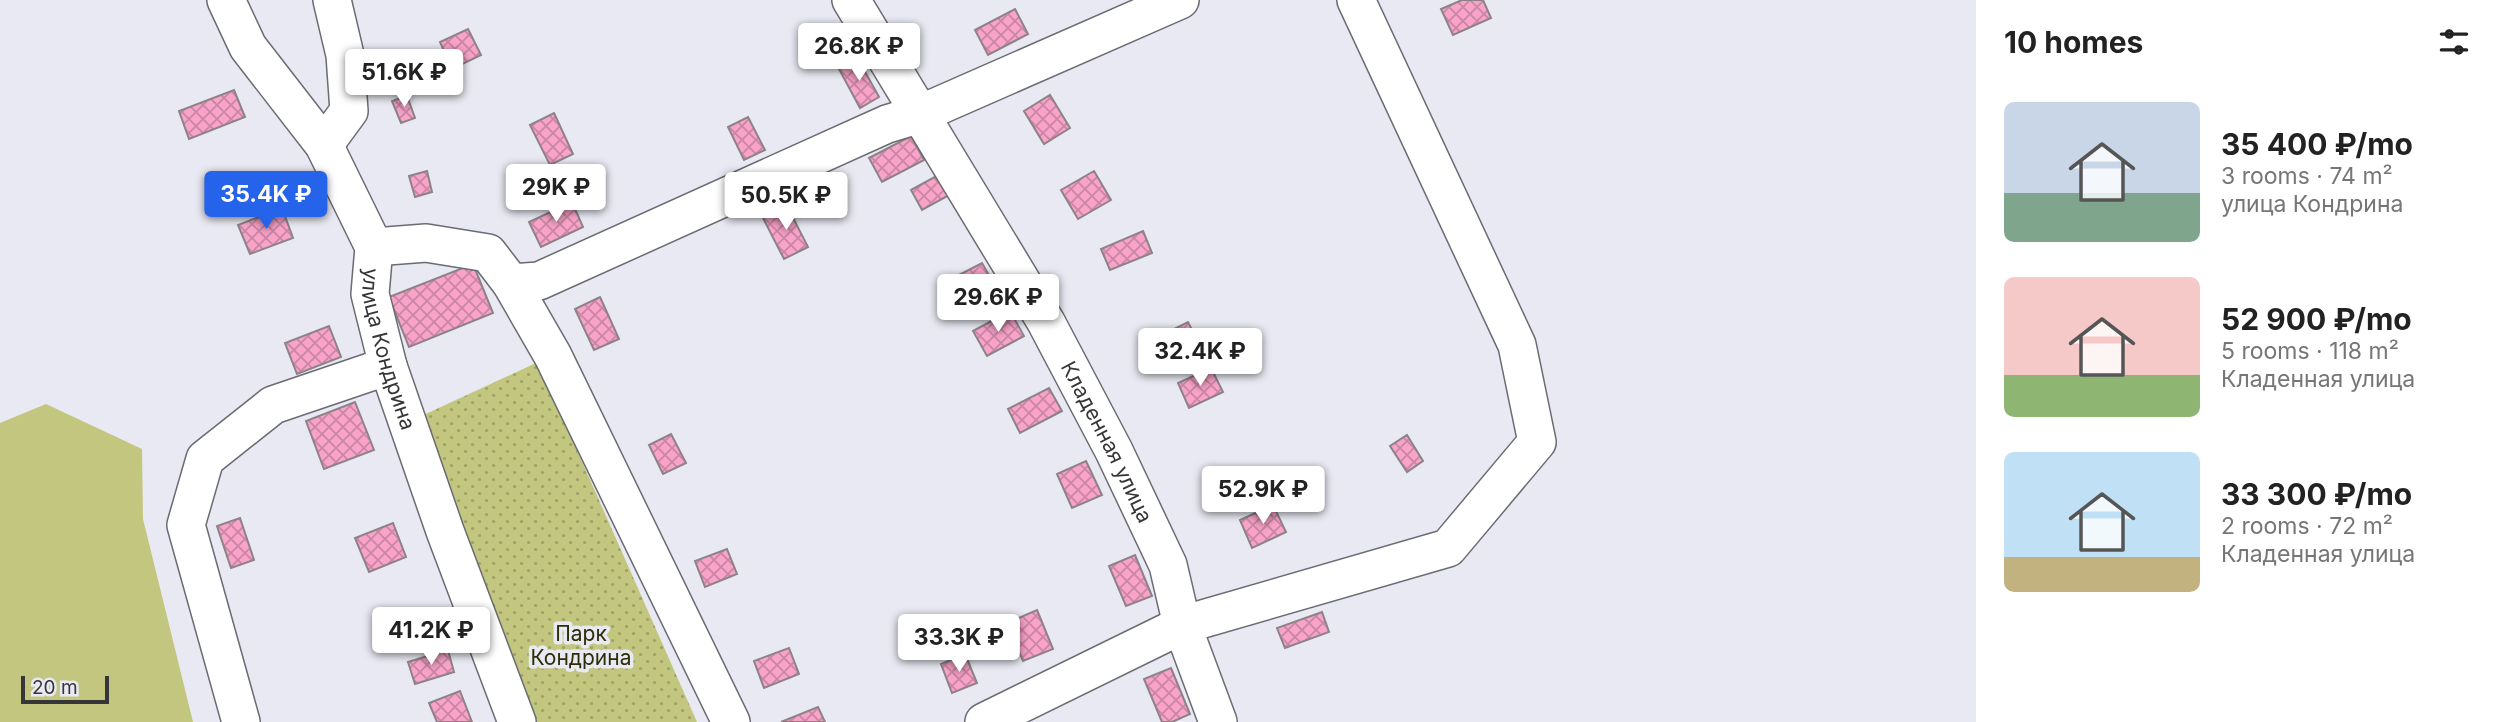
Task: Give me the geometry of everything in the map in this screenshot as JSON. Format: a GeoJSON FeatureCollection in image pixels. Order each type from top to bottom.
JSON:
{"type":"FeatureCollection","features":[{"type":"Feature","properties":{"kind":"street","name":"улица Кондрина"},"geometry":{"type":"LineString","coordinates":[[226,0],[247,47],[324,145],[374,247],[370,295],[388,366],[444,531],[517,722]]}},
{"type":"Feature","properties":{"kind":"street"},"geometry":{"type":"LineString","coordinates":[[324,145],[349,111],[345,55],[332,0]]}},
{"type":"Feature","properties":{"kind":"street","name":"Кладенная улица"},"geometry":{"type":"LineString","coordinates":[[851,0],[1046,322],[1114,451],[1168,565],[1182,625],[1218,722]]}},
{"type":"Feature","properties":{"kind":"street"},"geometry":{"type":"LineString","coordinates":[[510,283],[539,281],[874,130],[920,114],[1180,0]]}},
{"type":"Feature","properties":{"kind":"street"},"geometry":{"type":"LineString","coordinates":[[984,722],[1182,625],[1448,548],[1537,442],[1517,345],[1356,0]]}},
{"type":"Feature","properties":{"kind":"street"},"geometry":{"type":"LineString","coordinates":[[374,247],[426,243],[488,253],[510,283],[553,356],[731,722]]}},
{"type":"Feature","properties":{"kind":"street"},"geometry":{"type":"LineString","coordinates":[[241,722],[186,525],[205,459],[273,405],[388,366]]}},
{"type":"Feature","properties":{"kind":"green space","name":"Парк Кондрина"},"geometry":{"type":"Polygon","coordinates":[[[538,362],[697,722],[530,722],[417,418],[538,362]]]}},
{"type":"Feature","properties":{"kind":"green space"},"geometry":{"type":"Polygon","coordinates":[[[46,404],[142,449],[143,519],[193,722],[0,722],[0,423],[46,404]]]}},
{"type":"Feature","properties":{"kind":"building"},"geometry":{"type":"Polygon","coordinates":[[[1462,0],[1483,0],[1491,18],[1453,35],[1441,9],[1462,0]]]}},
{"type":"Feature","properties":{"kind":"building"},"geometry":{"type":"Polygon","coordinates":[[[1015,9],[1028,34],[988,55],[975,30],[1015,9]]]}},
{"type":"Feature","properties":{"kind":"building"},"geometry":{"type":"Polygon","coordinates":[[[468,29],[481,55],[452,69],[440,42],[468,29]]]}},
{"type":"Feature","properties":{"kind":"building"},"geometry":{"type":"Polygon","coordinates":[[[858,59],[879,97],[860,108],[839,69],[858,59]]]}},
{"type":"Feature","properties":{"kind":"building"},"geometry":{"type":"Polygon","coordinates":[[[234,90],[245,117],[189,139],[179,111],[234,90]]]}},
{"type":"Feature","properties":{"kind":"building"},"geometry":{"type":"Polygon","coordinates":[[[1050,95],[1070,128],[1044,144],[1024,111],[1050,95]]]}},
{"type":"Feature","properties":{"kind":"building"},"geometry":{"type":"Polygon","coordinates":[[[407,96],[415,118],[401,123],[392,101],[407,96]]]}},
{"type":"Feature","properties":{"kind":"building"},"geometry":{"type":"Polygon","coordinates":[[[554,113],[573,154],[550,165],[530,125],[554,113]]]}},
{"type":"Feature","properties":{"kind":"building"},"geometry":{"type":"Polygon","coordinates":[[[748,117],[765,150],[744,160],[728,127],[748,117]]]}},
{"type":"Feature","properties":{"kind":"building"},"geometry":{"type":"Polygon","coordinates":[[[911,136],[924,160],[882,182],[869,158],[911,136]]]}},
{"type":"Feature","properties":{"kind":"building"},"geometry":{"type":"Polygon","coordinates":[[[427,171],[432,192],[415,197],[409,176],[427,171]]]}},
{"type":"Feature","properties":{"kind":"building"},"geometry":{"type":"Polygon","coordinates":[[[1094,171],[1111,200],[1078,219],[1061,190],[1094,171]]]}},
{"type":"Feature","properties":{"kind":"building"},"geometry":{"type":"Polygon","coordinates":[[[940,174],[951,194],[922,210],[911,190],[940,174]]]}},
{"type":"Feature","properties":{"kind":"building"},"geometry":{"type":"Polygon","coordinates":[[[572,202],[583,227],[541,247],[529,222],[572,202]]]}},
{"type":"Feature","properties":{"kind":"building"},"geometry":{"type":"Polygon","coordinates":[[[787,206],[808,247],[784,259],[763,218],[787,206]]]}},
{"type":"Feature","properties":{"kind":"building"},"geometry":{"type":"Polygon","coordinates":[[[282,208],[293,238],[250,254],[238,225],[282,208]]]}},
{"type":"Feature","properties":{"kind":"building"},"geometry":{"type":"Polygon","coordinates":[[[1143,231],[1152,253],[1110,270],[1101,249],[1143,231]]]}},
{"type":"Feature","properties":{"kind":"building"},"geometry":{"type":"Polygon","coordinates":[[[982,263],[996,287],[971,301],[957,276],[982,263]]]}},
{"type":"Feature","properties":{"kind":"building"},"geometry":{"type":"Polygon","coordinates":[[[473,264],[493,313],[409,347],[389,297],[473,264]]]}},
{"type":"Feature","properties":{"kind":"building"},"geometry":{"type":"Polygon","coordinates":[[[600,297],[619,339],[594,350],[575,309],[600,297]]]}},
{"type":"Feature","properties":{"kind":"building"},"geometry":{"type":"Polygon","coordinates":[[[1010,311],[1024,336],[987,356],[973,331],[1010,311]]]}},
{"type":"Feature","properties":{"kind":"building"},"geometry":{"type":"Polygon","coordinates":[[[1188,322],[1201,348],[1166,365],[1154,339],[1188,322]]]}},
{"type":"Feature","properties":{"kind":"building"},"geometry":{"type":"Polygon","coordinates":[[[329,326],[341,357],[297,374],[285,343],[329,326]]]}},
{"type":"Feature","properties":{"kind":"building"},"geometry":{"type":"Polygon","coordinates":[[[1211,368],[1223,392],[1189,408],[1178,383],[1211,368]]]}},
{"type":"Feature","properties":{"kind":"building"},"geometry":{"type":"Polygon","coordinates":[[[1049,388],[1062,411],[1020,433],[1008,409],[1049,388]]]}},
{"type":"Feature","properties":{"kind":"building"},"geometry":{"type":"Polygon","coordinates":[[[355,402],[374,450],[324,469],[306,421],[355,402]]]}},
{"type":"Feature","properties":{"kind":"building"},"geometry":{"type":"Polygon","coordinates":[[[671,434],[686,463],[663,474],[649,445],[671,434]]]}},
{"type":"Feature","properties":{"kind":"building"},"geometry":{"type":"Polygon","coordinates":[[[1407,435],[1423,461],[1407,472],[1390,446],[1407,435]]]}},
{"type":"Feature","properties":{"kind":"building"},"geometry":{"type":"Polygon","coordinates":[[[1086,461],[1102,495],[1072,508],[1057,474],[1086,461]]]}},
{"type":"Feature","properties":{"kind":"building"},"geometry":{"type":"Polygon","coordinates":[[[1273,505],[1286,532],[1252,548],[1240,520],[1273,505]]]}},
{"type":"Feature","properties":{"kind":"building"},"geometry":{"type":"Polygon","coordinates":[[[240,518],[254,560],[231,568],[217,526],[240,518]]]}},
{"type":"Feature","properties":{"kind":"building"},"geometry":{"type":"Polygon","coordinates":[[[393,523],[406,557],[369,572],[355,538],[393,523]]]}},
{"type":"Feature","properties":{"kind":"building"},"geometry":{"type":"Polygon","coordinates":[[[727,549],[737,574],[705,587],[695,561],[727,549]]]}},
{"type":"Feature","properties":{"kind":"building"},"geometry":{"type":"Polygon","coordinates":[[[1135,555],[1152,596],[1126,606],[1109,566],[1135,555]]]}},
{"type":"Feature","properties":{"kind":"building"},"geometry":{"type":"Polygon","coordinates":[[[1037,610],[1053,649],[1023,661],[1007,623],[1037,610]]]}},
{"type":"Feature","properties":{"kind":"building"},"geometry":{"type":"Polygon","coordinates":[[[1322,612],[1329,632],[1285,648],[1277,628],[1322,612]]]}},
{"type":"Feature","properties":{"kind":"building"},"geometry":{"type":"Polygon","coordinates":[[[789,648],[799,674],[764,688],[754,661],[789,648]]]}},
{"type":"Feature","properties":{"kind":"building"},"geometry":{"type":"Polygon","coordinates":[[[448,650],[454,672],[415,684],[408,662],[448,650]]]}},
{"type":"Feature","properties":{"kind":"building"},"geometry":{"type":"Polygon","coordinates":[[[965,654],[977,683],[952,693],[941,664],[965,654]]]}},
{"type":"Feature","properties":{"kind":"building"},"geometry":{"type":"Polygon","coordinates":[[[1171,668],[1190,714],[1172,722],[1162,722],[1144,679],[1171,668]]]}},
{"type":"Feature","properties":{"kind":"building"},"geometry":{"type":"Polygon","coordinates":[[[460,691],[472,722],[437,722],[429,703],[460,691]]]}},
{"type":"Feature","properties":{"kind":"building"},"geometry":{"type":"Polygon","coordinates":[[[818,707],[825,722],[781,722],[818,707]]]}}]}
